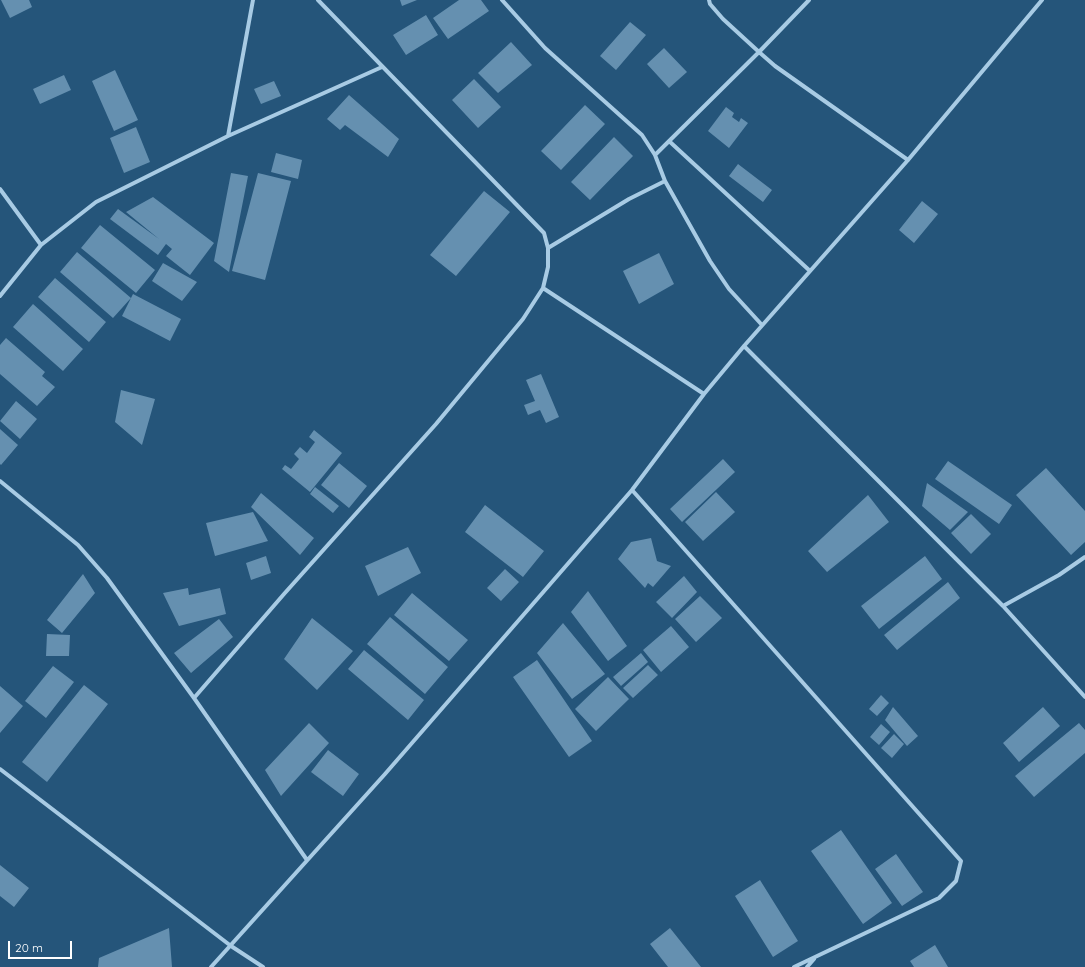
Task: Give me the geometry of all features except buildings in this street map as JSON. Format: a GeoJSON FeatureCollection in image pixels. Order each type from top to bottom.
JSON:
{"type":"FeatureCollection","features":[{"type":"Feature","properties":{"kind":"street"},"geometry":{"type":"LineString","coordinates":[[228,136],[253,0]]}},
{"type":"Feature","properties":{"kind":"street"},"geometry":{"type":"LineString","coordinates":[[194,698],[284,594],[436,424],[523,319],[543,288],[548,267],[548,248],[544,234],[318,0]]}},
{"type":"Feature","properties":{"kind":"street"},"geometry":{"type":"LineString","coordinates":[[502,0],[545,48],[642,135],[654,155],[665,181],[710,261],[729,289],[762,325]]}},
{"type":"Feature","properties":{"kind":"street"},"geometry":{"type":"LineString","coordinates":[[709,0],[710,4],[723,19],[775,66],[908,160]]}},
{"type":"Feature","properties":{"kind":"street"},"geometry":{"type":"LineString","coordinates":[[654,155],[759,52],[809,0]]}},
{"type":"Feature","properties":{"kind":"street"},"geometry":{"type":"LineString","coordinates":[[211,967],[385,774],[632,490],[704,394],[744,346],[908,160],[1042,0]]}},
{"type":"Feature","properties":{"kind":"street"},"geometry":{"type":"LineString","coordinates":[[0,296],[41,245],[96,202],[228,136],[382,67]]}},
{"type":"Feature","properties":{"kind":"street"},"geometry":{"type":"LineString","coordinates":[[669,141],[810,272]]}},
{"type":"Feature","properties":{"kind":"street"},"geometry":{"type":"LineString","coordinates":[[548,248],[629,199],[665,181]]}},
{"type":"Feature","properties":{"kind":"street"},"geometry":{"type":"LineString","coordinates":[[0,189],[41,245]]}},
{"type":"Feature","properties":{"kind":"street"},"geometry":{"type":"LineString","coordinates":[[543,288],[704,394]]}},
{"type":"Feature","properties":{"kind":"street"},"geometry":{"type":"LineString","coordinates":[[744,346],[1002,606],[1085,697]]}},
{"type":"Feature","properties":{"kind":"street"},"geometry":{"type":"LineString","coordinates":[[0,481],[78,545],[107,578],[194,698],[307,860]]}},
{"type":"Feature","properties":{"kind":"street"},"geometry":{"type":"LineString","coordinates":[[632,490],[961,861],[956,881],[939,898],[794,967]]}},
{"type":"Feature","properties":{"kind":"street"},"geometry":{"type":"LineString","coordinates":[[1002,606],[1059,575],[1085,557]]}},
{"type":"Feature","properties":{"kind":"street"},"geometry":{"type":"LineString","coordinates":[[0,769],[231,946],[263,967]]}},
{"type":"Feature","properties":{"kind":"street"},"geometry":{"type":"LineString","coordinates":[[807,967],[815,957]]}}]}
